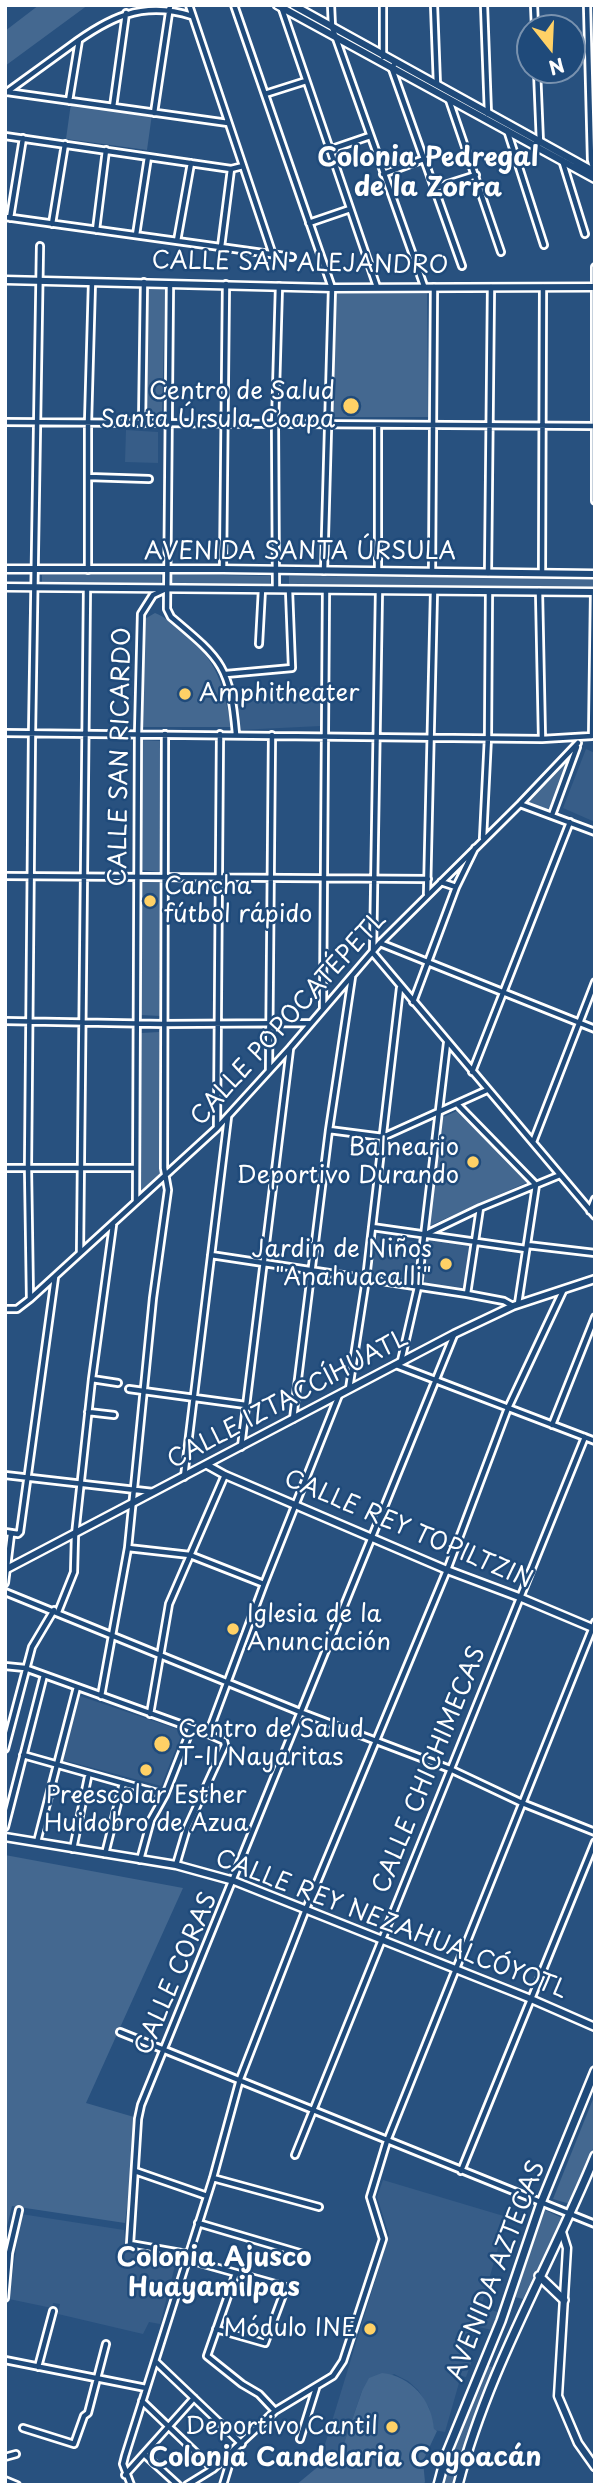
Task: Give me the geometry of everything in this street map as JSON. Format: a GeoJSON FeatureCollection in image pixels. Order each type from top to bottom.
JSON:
{"type":"FeatureCollection","features":[{"type":"Feature","properties":{"kind":"main road","name":"AVENIDA AZTECAS"},"geometry":{"type":"LineString","coordinates":[[438,2485],[456,2430],[501,2321],[541,2203],[595,2071]]}},
{"type":"Feature","properties":{"kind":"main road","name":"AVENIDA AZTECAS"},"geometry":{"type":"LineString","coordinates":[[458,2485],[477,2421],[530,2296],[570,2215],[595,2156]]}},
{"type":"Feature","properties":{"kind":"main road"},"geometry":{"type":"LineString","coordinates":[[539,2276],[564,2300]]}},
{"type":"Feature","properties":{"kind":"main road"},"geometry":{"type":"LineString","coordinates":[[530,2296],[542,2289],[554,2289]]}},
{"type":"Feature","properties":{"kind":"street"},"geometry":{"type":"LineString","coordinates":[[189,5],[273,255]]}},
{"type":"Feature","properties":{"kind":"street"},"geometry":{"type":"LineString","coordinates":[[234,5],[332,288],[324,571]]}},
{"type":"Feature","properties":{"kind":"street"},"geometry":{"type":"LineString","coordinates":[[293,5],[382,59]]}},
{"type":"Feature","properties":{"kind":"street"},"geometry":{"type":"LineString","coordinates":[[331,5],[335,37],[424,286]]}},
{"type":"Feature","properties":{"kind":"street"},"geometry":{"type":"LineString","coordinates":[[382,59],[383,5]]}},
{"type":"Feature","properties":{"kind":"street"},"geometry":{"type":"LineString","coordinates":[[435,5],[435,88]]}},
{"type":"Feature","properties":{"kind":"street"},"geometry":{"type":"LineString","coordinates":[[484,5],[488,118]]}},
{"type":"Feature","properties":{"kind":"street"},"geometry":{"type":"LineString","coordinates":[[435,88],[445,89],[507,129],[594,174],[587,5]]}},
{"type":"Feature","properties":{"kind":"street"},"geometry":{"type":"LineString","coordinates":[[280,6],[335,37],[394,65],[435,88],[449,100],[488,118]]}},
{"type":"Feature","properties":{"kind":"street"},"geometry":{"type":"LineString","coordinates":[[280,6],[377,287]]}},
{"type":"Feature","properties":{"kind":"street"},"geometry":{"type":"LineString","coordinates":[[6,93],[104,22],[126,12],[146,7],[170,7],[193,16]]}},
{"type":"Feature","properties":{"kind":"street"},"geometry":{"type":"LineString","coordinates":[[154,113],[170,7]]}},
{"type":"Feature","properties":{"kind":"street"},"geometry":{"type":"LineString","coordinates":[[113,107],[126,12]]}},
{"type":"Feature","properties":{"kind":"street"},"geometry":{"type":"LineString","coordinates":[[69,101],[79,40]]}},
{"type":"Feature","properties":{"kind":"street"},"geometry":{"type":"LineString","coordinates":[[394,65],[424,159],[463,266]]}},
{"type":"Feature","properties":{"kind":"street"},"geometry":{"type":"LineString","coordinates":[[265,94],[306,81]]}},
{"type":"Feature","properties":{"kind":"street"},"geometry":{"type":"LineString","coordinates":[[538,84],[540,147]]}},
{"type":"Feature","properties":{"kind":"street"},"geometry":{"type":"LineString","coordinates":[[445,89],[501,252]]}},
{"type":"Feature","properties":{"kind":"street"},"geometry":{"type":"LineString","coordinates":[[6,93],[229,123]]}},
{"type":"Feature","properties":{"kind":"street"},"geometry":{"type":"LineString","coordinates":[[507,129],[544,245]]}},
{"type":"Feature","properties":{"kind":"street"},"geometry":{"type":"LineString","coordinates":[[5,136],[231,169],[243,166]]}},
{"type":"Feature","properties":{"kind":"street"},"geometry":{"type":"LineString","coordinates":[[330,150],[370,136]]}},
{"type":"Feature","properties":{"kind":"street"},"geometry":{"type":"LineString","coordinates":[[23,138],[8,217],[292,257]]}},
{"type":"Feature","properties":{"kind":"street"},"geometry":{"type":"LineString","coordinates":[[52,224],[65,145]]}},
{"type":"Feature","properties":{"kind":"street"},"geometry":{"type":"LineString","coordinates":[[96,230],[106,150]]}},
{"type":"Feature","properties":{"kind":"street"},"geometry":{"type":"LineString","coordinates":[[136,236],[148,156]]}},
{"type":"Feature","properties":{"kind":"street"},"geometry":{"type":"LineString","coordinates":[[383,174],[424,159]]}},
{"type":"Feature","properties":{"kind":"street"},"geometry":{"type":"LineString","coordinates":[[562,159],[584,234]]}},
{"type":"Feature","properties":{"kind":"street"},"geometry":{"type":"LineString","coordinates":[[177,242],[191,163]]}},
{"type":"Feature","properties":{"kind":"street"},"geometry":{"type":"LineString","coordinates":[[221,248],[231,169]]}},
{"type":"Feature","properties":{"kind":"street"},"geometry":{"type":"LineString","coordinates":[[435,188],[476,175]]}},
{"type":"Feature","properties":{"kind":"street"},"geometry":{"type":"LineString","coordinates":[[309,223],[350,209]]}},
{"type":"Feature","properties":{"kind":"street"},"geometry":{"type":"LineString","coordinates":[[30,1299],[28,1168],[32,733],[40,246]]}},
{"type":"Feature","properties":{"kind":"street"},"geometry":{"type":"LineString","coordinates":[[595,267],[595,501]]}},
{"type":"Feature","properties":{"kind":"street","name":"CALLE SAN ALEJANDRO"},"geometry":{"type":"LineString","coordinates":[[5,279],[332,288],[595,287]]}},
{"type":"Feature","properties":{"kind":"street"},"geometry":{"type":"LineString","coordinates":[[88,570],[92,281]]}},
{"type":"Feature","properties":{"kind":"street"},"geometry":{"type":"LineString","coordinates":[[142,424],[144,281]]}},
{"type":"Feature","properties":{"kind":"street"},"geometry":{"type":"LineString","coordinates":[[170,282],[167,570],[169,614],[212,652],[226,674],[234,709],[236,734]]}},
{"type":"Feature","properties":{"kind":"street"},"geometry":{"type":"LineString","coordinates":[[223,569],[226,284]]}},
{"type":"Feature","properties":{"kind":"street"},"geometry":{"type":"LineString","coordinates":[[276,589],[275,425],[279,285]]}},
{"type":"Feature","properties":{"kind":"street"},"geometry":{"type":"LineString","coordinates":[[432,572],[434,286]]}},
{"type":"Feature","properties":{"kind":"street"},"geometry":{"type":"LineString","coordinates":[[488,573],[491,286]]}},
{"type":"Feature","properties":{"kind":"street"},"geometry":{"type":"LineString","coordinates":[[542,573],[543,286]]}},
{"type":"Feature","properties":{"kind":"street"},"geometry":{"type":"LineString","coordinates":[[5,422],[595,426]]}},
{"type":"Feature","properties":{"kind":"street"},"geometry":{"type":"LineString","coordinates":[[378,425],[378,572]]}},
{"type":"Feature","properties":{"kind":"street"},"geometry":{"type":"LineString","coordinates":[[88,477],[149,480]]}},
{"type":"Feature","properties":{"kind":"street","name":"AVENIDA SANTA ÚRSULA"},"geometry":{"type":"LineString","coordinates":[[5,569],[595,574]]}},
{"type":"Feature","properties":{"kind":"street","name":"AVENIDA SANTA ÚRSULA"},"geometry":{"type":"LineString","coordinates":[[5,587],[594,592]]}},
{"type":"Feature","properties":{"kind":"street"},"geometry":{"type":"LineString","coordinates":[[80,1253],[87,588]]}},
{"type":"Feature","properties":{"kind":"street","name":"CALLE SAN RICARDO"},"geometry":{"type":"LineString","coordinates":[[136,1203],[141,614],[153,594],[167,589]]}},
{"type":"Feature","properties":{"kind":"street"},"geometry":{"type":"LineString","coordinates":[[259,644],[262,589]]}},
{"type":"Feature","properties":{"kind":"street"},"geometry":{"type":"LineString","coordinates":[[226,674],[292,668],[289,590]]}},
{"type":"Feature","properties":{"kind":"street"},"geometry":{"type":"LineString","coordinates":[[323,1010],[326,590]]}},
{"type":"Feature","properties":{"kind":"street"},"geometry":{"type":"LineString","coordinates":[[379,590],[373,953],[595,1216]]}},
{"type":"Feature","properties":{"kind":"street"},"geometry":{"type":"LineString","coordinates":[[427,895],[434,591]]}},
{"type":"Feature","properties":{"kind":"street"},"geometry":{"type":"LineString","coordinates":[[483,839],[488,737],[489,591]]}},
{"type":"Feature","properties":{"kind":"street"},"geometry":{"type":"LineString","coordinates":[[539,592],[542,739]]}},
{"type":"Feature","properties":{"kind":"street"},"geometry":{"type":"LineString","coordinates":[[5,733],[376,735],[579,740],[592,736],[594,592]]}},
{"type":"Feature","properties":{"kind":"street","name":"CALLE SAN RICARDO"},"geometry":{"type":"LineString","coordinates":[[101,1696],[128,1548],[143,1391],[168,1190],[165,1177],[163,1024],[165,734]]}},
{"type":"Feature","properties":{"kind":"street"},"geometry":{"type":"LineString","coordinates":[[217,1128],[220,734]]}},
{"type":"Feature","properties":{"kind":"street"},"geometry":{"type":"LineString","coordinates":[[269,1071],[272,735]]}},
{"type":"Feature","properties":{"kind":"street"},"geometry":{"type":"LineString","coordinates":[[552,815],[579,740]]}},
{"type":"Feature","properties":{"kind":"street","name":"CALLE POPOCATÉPETL"},"geometry":{"type":"LineString","coordinates":[[5,1309],[18,1309],[30,1299],[217,1128],[380,943],[520,804],[579,740]]}},
{"type":"Feature","properties":{"kind":"street"},"geometry":{"type":"LineString","coordinates":[[520,804],[595,832]]}},
{"type":"Feature","properties":{"kind":"street"},"geometry":{"type":"LineString","coordinates":[[472,1073],[570,822]]}},
{"type":"Feature","properties":{"kind":"street"},"geometry":{"type":"LineString","coordinates":[[412,1002],[456,887],[477,845]]}},
{"type":"Feature","properties":{"kind":"street"},"geometry":{"type":"LineString","coordinates":[[5,876],[428,879]]}},
{"type":"Feature","properties":{"kind":"street"},"geometry":{"type":"LineString","coordinates":[[441,882],[456,887]]}},
{"type":"Feature","properties":{"kind":"street"},"geometry":{"type":"LineString","coordinates":[[380,943],[595,1029]]}},
{"type":"Feature","properties":{"kind":"street"},"geometry":{"type":"LineString","coordinates":[[293,1419],[329,1130],[352,976]]}},
{"type":"Feature","properties":{"kind":"street"},"geometry":{"type":"LineString","coordinates":[[533,1142],[595,982]]}},
{"type":"Feature","properties":{"kind":"street"},"geometry":{"type":"LineString","coordinates":[[349,1389],[366,1279],[400,987]]}},
{"type":"Feature","properties":{"kind":"street"},"geometry":{"type":"LineString","coordinates":[[5,1021],[312,1023]]}},
{"type":"Feature","properties":{"kind":"street"},"geometry":{"type":"LineString","coordinates":[[447,1042],[418,1287],[397,1363],[435,1381],[595,1441]]}},
{"type":"Feature","properties":{"kind":"street"},"geometry":{"type":"LineString","coordinates":[[241,1447],[290,1048]]}},
{"type":"Feature","properties":{"kind":"street"},"geometry":{"type":"LineString","coordinates":[[329,1130],[383,1137],[487,1090]]}},
{"type":"Feature","properties":{"kind":"street"},"geometry":{"type":"LineString","coordinates":[[457,1105],[536,1185]]}},
{"type":"Feature","properties":{"kind":"street"},"geometry":{"type":"LineString","coordinates":[[184,1477],[228,1117]]}},
{"type":"Feature","properties":{"kind":"street"},"geometry":{"type":"LineString","coordinates":[[5,1168],[135,1168]]}},
{"type":"Feature","properties":{"kind":"street"},"geometry":{"type":"LineString","coordinates":[[425,1234],[560,1175]]}},
{"type":"Feature","properties":{"kind":"street"},"geometry":{"type":"LineString","coordinates":[[211,1255],[467,1294],[515,1305],[536,1185]]}},
{"type":"Feature","properties":{"kind":"street"},"geometry":{"type":"LineString","coordinates":[[590,1211],[595,1199]]}},
{"type":"Feature","properties":{"kind":"street"},"geometry":{"type":"LineString","coordinates":[[467,1294],[480,1208]]}},
{"type":"Feature","properties":{"kind":"street"},"geometry":{"type":"LineString","coordinates":[[5,1749],[32,1647],[56,1611],[74,1572],[75,1535],[88,1412],[113,1224]]}},
{"type":"Feature","properties":{"kind":"street"},"geometry":{"type":"LineString","coordinates":[[372,1227],[527,1247],[595,1252]]}},
{"type":"Feature","properties":{"kind":"street"},"geometry":{"type":"LineString","coordinates":[[5,1583],[8,1533],[20,1534],[55,1277]]}},
{"type":"Feature","properties":{"kind":"street","name":"CALLE IZTACCÍHUATL"},"geometry":{"type":"LineString","coordinates":[[6,1570],[454,1334],[515,1305],[595,1279]]}},
{"type":"Feature","properties":{"kind":"street"},"geometry":{"type":"LineString","coordinates":[[131,2485],[125,2475],[125,2456],[213,2178],[240,2079],[306,1909],[447,1570],[508,1408],[562,1291]]}},
{"type":"Feature","properties":{"kind":"street"},"geometry":{"type":"LineString","coordinates":[[552,1424],[595,1317]]}},
{"type":"Feature","properties":{"kind":"street","name":"CALLE CORAS"},"geometry":{"type":"LineString","coordinates":[[186,2257],[132,2246],[130,2242],[138,2119],[454,1334]]}},
{"type":"Feature","properties":{"kind":"street"},"geometry":{"type":"LineString","coordinates":[[92,1379],[118,1383]]}},
{"type":"Feature","properties":{"kind":"street"},"geometry":{"type":"LineString","coordinates":[[129,1389],[246,1405]]}},
{"type":"Feature","properties":{"kind":"street"},"geometry":{"type":"LineString","coordinates":[[208,1734],[339,1394]]}},
{"type":"Feature","properties":{"kind":"street"},"geometry":{"type":"LineString","coordinates":[[88,1412],[114,1415]]}},
{"type":"Feature","properties":{"kind":"street","name":"CALLE CHICHIMECAS"},"geometry":{"type":"LineString","coordinates":[[295,2155],[585,1437]]}},
{"type":"Feature","properties":{"kind":"street","name":"CALLE REY TOPILTZIN"},"geometry":{"type":"LineString","coordinates":[[207,1465],[447,1570],[594,1626]]}},
{"type":"Feature","properties":{"kind":"street"},"geometry":{"type":"LineString","coordinates":[[5,1475],[154,1492]]}},
{"type":"Feature","properties":{"kind":"street"},"geometry":{"type":"LineString","coordinates":[[150,1714],[169,1604],[225,1475]]}},
{"type":"Feature","properties":{"kind":"street"},"geometry":{"type":"LineString","coordinates":[[128,1548],[190,1555],[264,1584]]}},
{"type":"Feature","properties":{"kind":"street"},"geometry":{"type":"LineString","coordinates":[[5,1592],[300,1712],[450,1769],[595,1832]]}},
{"type":"Feature","properties":{"kind":"street"},"geometry":{"type":"LineString","coordinates":[[187,2485],[213,2469],[275,2411],[333,2376],[343,2361],[383,2239],[370,2197],[387,2141],[594,1626]]}},
{"type":"Feature","properties":{"kind":"street"},"geometry":{"type":"LineString","coordinates":[[5,1666],[25,1668],[224,1741],[225,1745],[187,1828],[176,1865]]}},
{"type":"Feature","properties":{"kind":"street"},"geometry":{"type":"LineString","coordinates":[[5,1827],[44,1675]]}},
{"type":"Feature","properties":{"kind":"street"},"geometry":{"type":"LineString","coordinates":[[37,1843],[77,1687]]}},
{"type":"Feature","properties":{"kind":"street"},"geometry":{"type":"LineString","coordinates":[[140,1860],[151,1820],[165,1795],[191,1729]]}},
{"type":"Feature","properties":{"kind":"street"},"geometry":{"type":"LineString","coordinates":[[23,1755],[165,1795]]}},
{"type":"Feature","properties":{"kind":"street"},"geometry":{"type":"LineString","coordinates":[[73,1850],[88,1777]]}},
{"type":"Feature","properties":{"kind":"street"},"geometry":{"type":"LineString","coordinates":[[105,1855],[123,1783]]}},
{"type":"Feature","properties":{"kind":"street"},"geometry":{"type":"LineString","coordinates":[[5,1786],[14,1788]]}},
{"type":"Feature","properties":{"kind":"street","name":"CALLE REY NEZAHUALCÓYOTL"},"geometry":{"type":"LineString","coordinates":[[5,1836],[73,1850],[176,1865],[234,1881],[531,1998],[595,2027]]}},
{"type":"Feature","properties":{"kind":"street"},"geometry":{"type":"LineString","coordinates":[[461,2171],[595,1842]]}},
{"type":"Feature","properties":{"kind":"street"},"geometry":{"type":"LineString","coordinates":[[120,2032],[595,2224]]}},
{"type":"Feature","properties":{"kind":"street"},"geometry":{"type":"LineString","coordinates":[[135,2171],[206,2196]]}},
{"type":"Feature","properties":{"kind":"street"},"geometry":{"type":"LineString","coordinates":[[213,2178],[319,2207]]}},
{"type":"Feature","properties":{"kind":"street"},"geometry":{"type":"LineString","coordinates":[[6,2295],[9,2253],[19,2210]]}},
{"type":"Feature","properties":{"kind":"street"},"geometry":{"type":"LineString","coordinates":[[198,2222],[303,2254]]}},
{"type":"Feature","properties":{"kind":"street"},"geometry":{"type":"LineString","coordinates":[[562,2232],[567,2248],[558,2396],[578,2443],[595,2466]]}},
{"type":"Feature","properties":{"kind":"street"},"geometry":{"type":"LineString","coordinates":[[186,2257],[286,2287],[265,2343],[216,2329]]}},
{"type":"Feature","properties":{"kind":"street"},"geometry":{"type":"LineString","coordinates":[[236,2273],[206,2356],[242,2384],[260,2394],[275,2411]]}},
{"type":"Feature","properties":{"kind":"street"},"geometry":{"type":"LineString","coordinates":[[38,2367],[53,2311]]}},
{"type":"Feature","properties":{"kind":"street"},"geometry":{"type":"LineString","coordinates":[[23,2428],[74,2444],[84,2416],[88,2413],[106,2344]]}},
{"type":"Feature","properties":{"kind":"street"},"geometry":{"type":"LineString","coordinates":[[5,2360],[146,2388]]}},
{"type":"Feature","properties":{"kind":"street"},"geometry":{"type":"LineString","coordinates":[[155,2361],[242,2444]]}},
{"type":"Feature","properties":{"kind":"street"},"geometry":{"type":"LineString","coordinates":[[300,2439],[316,2388]]}},
{"type":"Feature","properties":{"kind":"street"},"geometry":{"type":"LineString","coordinates":[[125,2475],[194,2398]]}},
{"type":"Feature","properties":{"kind":"street"},"geometry":{"type":"LineString","coordinates":[[142,2401],[213,2469]]}},
{"type":"Feature","properties":{"kind":"street"},"geometry":{"type":"LineString","coordinates":[[223,2485],[233,2452]]}},
{"type":"Feature","properties":{"kind":"street"},"geometry":{"type":"LineString","coordinates":[[5,2457],[16,2454]]}},
{"type":"Feature","properties":{"kind":"street"},"geometry":{"type":"LineString","coordinates":[[144,2454],[178,2485]]}},
{"type":"Feature","properties":{"kind":"street"},"geometry":{"type":"LineString","coordinates":[[5,2480],[17,2485]]}},
{"type":"Feature","properties":{"kind":"shaded area"},"geometry":{"type":"Polygon","coordinates":[[[39,5],[88,5],[5,66],[5,31],[39,5]]]}},
{"type":"Feature","properties":{"kind":"shaded area"},"geometry":{"type":"Polygon","coordinates":[[[71,103],[152,114],[147,150],[66,139],[71,103]]]}},
{"type":"Feature","properties":{"kind":"shaded area"},"geometry":{"type":"Polygon","coordinates":[[[147,285],[165,286],[162,416],[144,415],[147,285]]]}},
{"type":"Feature","properties":{"kind":"shaded area"},"geometry":{"type":"Polygon","coordinates":[[[336,291],[427,291],[428,417],[334,417],[336,291]]]}},
{"type":"Feature","properties":{"kind":"shaded area"},"geometry":{"type":"Polygon","coordinates":[[[126,430],[158,432],[158,463],[125,462],[126,430]]]}},
{"type":"Feature","properties":{"kind":"shaded area"},"geometry":{"type":"Polygon","coordinates":[[[172,574],[270,576],[270,585],[172,583],[172,574]]]}},
{"type":"Feature","properties":{"kind":"shaded area"},"geometry":{"type":"Polygon","coordinates":[[[42,575],[161,575],[161,583],[42,584],[42,575]]]}},
{"type":"Feature","properties":{"kind":"shaded area"},"geometry":{"type":"Polygon","coordinates":[[[289,576],[595,578],[595,587],[289,585],[289,576]]]}},
{"type":"Feature","properties":{"kind":"shaded area"},"geometry":{"type":"Polygon","coordinates":[[[155,613],[195,643],[212,664],[221,685],[232,727],[140,727],[143,620],[155,613]]]}},
{"type":"Feature","properties":{"kind":"shaded area"},"geometry":{"type":"Polygon","coordinates":[[[320,687],[321,726],[239,730],[237,690],[320,687]]]}},
{"type":"Feature","properties":{"kind":"shaded area"},"geometry":{"type":"Polygon","coordinates":[[[139,740],[161,741],[160,872],[140,870],[139,740]]]}},
{"type":"Feature","properties":{"kind":"shaded area"},"geometry":{"type":"Polygon","coordinates":[[[586,749],[595,753],[595,822],[563,808],[586,749]]]}},
{"type":"Feature","properties":{"kind":"shaded area"},"geometry":{"type":"Polygon","coordinates":[[[569,759],[552,811],[525,802],[569,759]]]}},
{"type":"Feature","properties":{"kind":"shaded area"},"geometry":{"type":"Polygon","coordinates":[[[139,880],[160,880],[160,1016],[141,1015],[139,880]]]}},
{"type":"Feature","properties":{"kind":"shaded area"},"geometry":{"type":"Polygon","coordinates":[[[159,1032],[161,1174],[140,1194],[141,1033],[159,1032]]]}},
{"type":"Feature","properties":{"kind":"shaded area","name":"Balneario Deportivo Durando"},"geometry":{"type":"Polygon","coordinates":[[[461,1109],[530,1181],[429,1226],[439,1119],[461,1109]]]}},
{"type":"Feature","properties":{"kind":"shaded area"},"geometry":{"type":"Polygon","coordinates":[[[377,1236],[418,1242],[413,1282],[371,1277],[377,1236]]]}},
{"type":"Feature","properties":{"kind":"shaded area","name":"Jardin de Niños \"Anahuacalli\""},"geometry":{"type":"Polygon","coordinates":[[[428,1238],[470,1245],[462,1290],[422,1284],[428,1238]]]}},
{"type":"Feature","properties":{"kind":"shaded area"},"geometry":{"type":"Polygon","coordinates":[[[80,1696],[183,1731],[161,1786],[63,1760],[80,1696]]]}},
{"type":"Feature","properties":{"kind":"shaded area"},"geometry":{"type":"Polygon","coordinates":[[[5,1855],[183,1888],[86,2103],[134,2117],[132,2166],[125,2223],[12,2206],[5,2235],[5,1855]]]}},
{"type":"Feature","properties":{"kind":"shaded area"},"geometry":{"type":"Polygon","coordinates":[[[595,2094],[595,2144],[570,2204],[553,2199],[595,2094]]]}},
{"type":"Feature","properties":{"kind":"shaded area"},"geometry":{"type":"Polygon","coordinates":[[[383,2180],[507,2217],[481,2307],[498,2312],[492,2330],[474,2326],[465,2355],[473,2358],[466,2377],[461,2376],[445,2432],[434,2430],[429,2408],[418,2390],[394,2374],[362,2391],[343,2446],[327,2458],[322,2454],[389,2235],[377,2197],[383,2180]]]}},
{"type":"Feature","properties":{"kind":"shaded area"},"geometry":{"type":"Polygon","coordinates":[[[545,2210],[562,2218],[523,2299],[515,2297],[545,2210]]]}},
{"type":"Feature","properties":{"kind":"shaded area"},"geometry":{"type":"Polygon","coordinates":[[[21,2214],[124,2230],[126,2248],[177,2258],[160,2324],[149,2322],[143,2334],[58,2314],[60,2304],[53,2303],[52,2308],[9,2299],[21,2214]]]}},
{"type":"Feature","properties":{"kind":"shaded area"},"geometry":{"type":"Polygon","coordinates":[[[488,2366],[492,2367],[488,2384],[452,2485],[443,2485],[463,2424],[488,2366]]]}},
{"type":"Feature","properties":{"kind":"shaded area","name":"Deportivo Cantil"},"geometry":{"type":"Polygon","coordinates":[[[382,2373],[411,2384],[429,2408],[434,2429],[437,2431],[423,2461],[423,2485],[296,2485],[343,2446],[362,2391],[369,2378],[382,2373]]]}},
{"type":"Feature","properties":{"kind":"place","name":"Centro de Salud Santa Úrsula Coapa"},"geometry":{"type":"Point","coordinates":[351,406]}},
{"type":"Feature","properties":{"kind":"place","name":"Amphitheater"},"geometry":{"type":"Point","coordinates":[185,694]}},
{"type":"Feature","properties":{"kind":"place","name":"Cancha fútbol rápido"},"geometry":{"type":"Point","coordinates":[150,901]}},
{"type":"Feature","properties":{"kind":"place","name":"Balneario Deportivo Durando"},"geometry":{"type":"Point","coordinates":[473,1162]}},
{"type":"Feature","properties":{"kind":"place","name":"Jardin de Niños \"Anahuacalli\""},"geometry":{"type":"Point","coordinates":[446,1264]}},
{"type":"Feature","properties":{"kind":"place","name":"Iglesia de la Anunciación"},"geometry":{"type":"Point","coordinates":[233,1629]}},
{"type":"Feature","properties":{"kind":"place","name":"Centro de Salud T-II Nayaritas"},"geometry":{"type":"Point","coordinates":[162,1744]}},
{"type":"Feature","properties":{"kind":"place","name":"Preescolar Esther Huidobro de Azua"},"geometry":{"type":"Point","coordinates":[146,1770]}},
{"type":"Feature","properties":{"kind":"place","name":"Módulo INE"},"geometry":{"type":"Point","coordinates":[370,2329]}},
{"type":"Feature","properties":{"kind":"place","name":"Deportivo Cantil"},"geometry":{"type":"Point","coordinates":[392,2427]}},
{"type":"Feature","properties":{"kind":"district","name":"Colonia Pedregal de la Zorra"},"geometry":{"type":"Point","coordinates":[428,174]}},
{"type":"Feature","properties":{"kind":"district","name":"Colonia Ajusco Huayamilpas"},"geometry":{"type":"Point","coordinates":[214,2274]}},
{"type":"Feature","properties":{"kind":"district","name":"Colonia Candelaria Coyoacán"},"geometry":{"type":"Point","coordinates":[345,2459]}}]}
